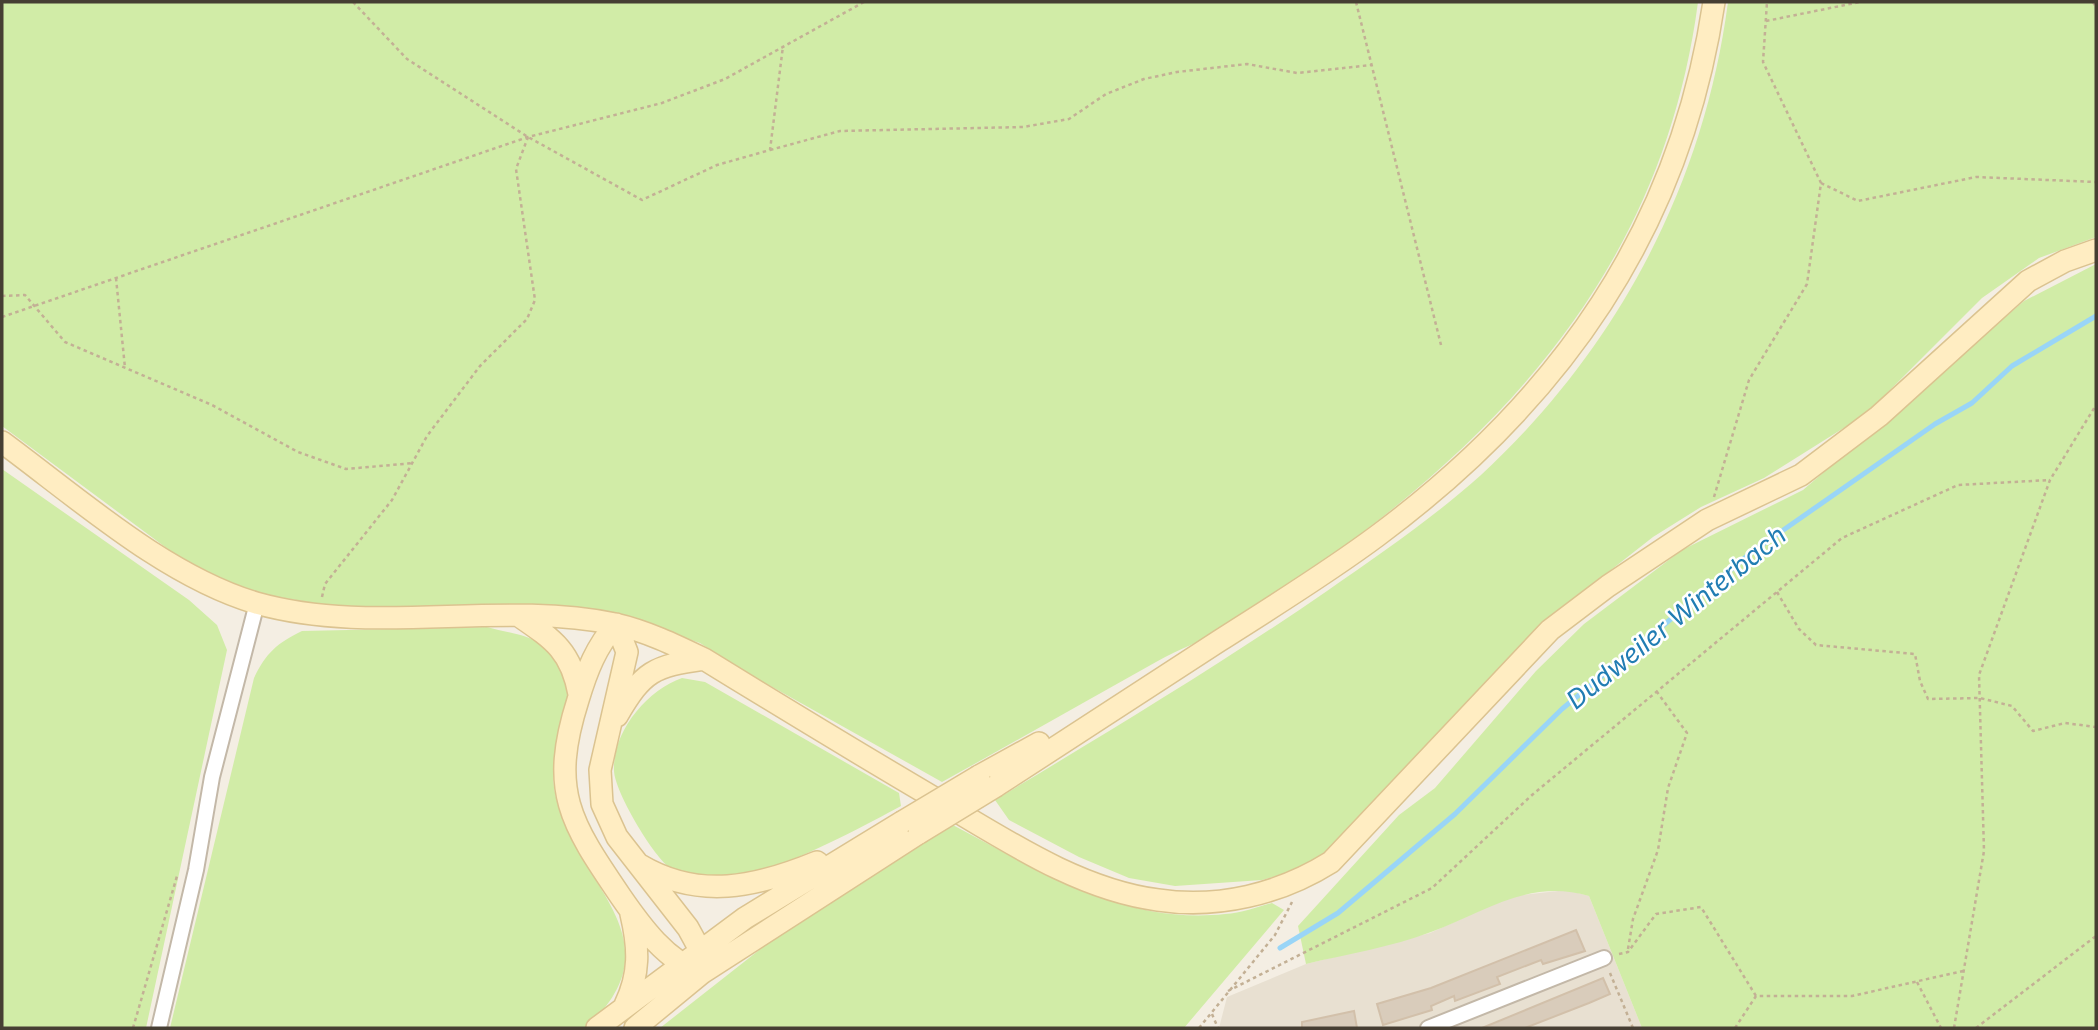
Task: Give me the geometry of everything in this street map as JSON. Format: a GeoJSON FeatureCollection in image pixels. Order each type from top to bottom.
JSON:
{"type":"FeatureCollection","features":[{"type":"Feature","properties":{"kind":"main road"},"geometry":{"type":"LineString","coordinates":[[635,1028],[702,973],[911,827],[1218,642],[1377,536],[1468,460],[1536,391],[1585,328],[1626,266],[1655,210],[1693,105],[1706,53],[1714,2]]}},
{"type":"Feature","properties":{"kind":"main road"},"geometry":{"type":"LineString","coordinates":[[2,442],[125,534],[184,572],[257,603],[318,614],[369,617],[519,616],[616,624],[668,642],[704,659],[986,828],[1083,879],[1134,895],[1189,903],[1261,894],[1303,880],[1331,862],[1550,630],[1608,586],[1707,520],[1801,475],[1879,415],[2028,281],[2065,261],[2096,250]]}},
{"type":"Feature","properties":{"kind":"main road"},"geometry":{"type":"LineString","coordinates":[[519,616],[555,641],[563,650],[572,666],[579,696]]}},
{"type":"Feature","properties":{"kind":"main road"},"geometry":{"type":"LineString","coordinates":[[616,624],[594,653],[564,748],[563,772],[567,797],[585,844],[629,909],[668,954],[702,973]]}},
{"type":"Feature","properties":{"kind":"main road"},"geometry":{"type":"LineString","coordinates":[[616,624],[627,652],[600,770],[601,804],[617,838],[688,928],[699,950],[702,973]]}},
{"type":"Feature","properties":{"kind":"main road"},"geometry":{"type":"LineString","coordinates":[[611,727],[625,702],[650,673],[667,664],[704,659]]}},
{"type":"Feature","properties":{"kind":"main road"},"geometry":{"type":"LineString","coordinates":[[634,861],[677,881],[716,888],[800,869],[870,840],[911,827]]}},
{"type":"Feature","properties":{"kind":"main road"},"geometry":{"type":"LineString","coordinates":[[597,1028],[745,918],[870,840]]}},
{"type":"Feature","properties":{"kind":"main road"},"geometry":{"type":"LineString","coordinates":[[624,1007],[636,974],[638,954],[629,909]]}},
{"type":"Feature","properties":{"kind":"street"},"geometry":{"type":"LineString","coordinates":[[159,1028],[196,870],[212,777],[257,603]]}},
{"type":"Feature","properties":{"kind":"street"},"geometry":{"type":"LineString","coordinates":[[1428,1028],[1604,958]]}},
{"type":"Feature","properties":{"kind":"path"},"geometry":{"type":"LineString","coordinates":[[353,2],[407,59],[528,137],[642,200],[717,165],[840,131],[1023,127],[1069,119],[1106,94],[1144,79],[1177,72],[1247,64],[1297,73],[1371,65]]}},
{"type":"Feature","properties":{"kind":"path"},"geometry":{"type":"LineString","coordinates":[[2,317],[528,137],[662,103],[725,79],[864,2]]}},
{"type":"Feature","properties":{"kind":"path"},"geometry":{"type":"LineString","coordinates":[[1356,2],[1441,345]]}},
{"type":"Feature","properties":{"kind":"path"},"geometry":{"type":"LineString","coordinates":[[1707,520],[1749,380],[1807,284],[1822,183],[1763,62],[1767,2]]}},
{"type":"Feature","properties":{"kind":"path"},"geometry":{"type":"LineString","coordinates":[[1766,21],[1860,2]]}},
{"type":"Feature","properties":{"kind":"path"},"geometry":{"type":"LineString","coordinates":[[2093,2],[2096,7]]}},
{"type":"Feature","properties":{"kind":"path"},"geometry":{"type":"LineString","coordinates":[[770,150],[783,45]]}},
{"type":"Feature","properties":{"kind":"path"},"geometry":{"type":"LineString","coordinates":[[318,614],[326,584],[392,500],[415,463],[427,436],[480,366],[527,319],[535,300],[516,169],[528,137]]}},
{"type":"Feature","properties":{"kind":"path"},"geometry":{"type":"LineString","coordinates":[[1822,183],[1858,201],[1976,177],[2096,182]]}},
{"type":"Feature","properties":{"kind":"path"},"geometry":{"type":"LineString","coordinates":[[116,278],[125,368]]}},
{"type":"Feature","properties":{"kind":"path"},"geometry":{"type":"LineString","coordinates":[[2,296],[25,295],[65,342],[212,405],[299,452],[346,469],[415,463]]}},
{"type":"Feature","properties":{"kind":"path"},"geometry":{"type":"LineString","coordinates":[[1954,1028],[1984,851],[1979,675],[2050,480],[2096,405]]}},
{"type":"Feature","properties":{"kind":"path"},"geometry":{"type":"LineString","coordinates":[[1228,991],[1432,888],[1532,795],[1842,538],[1958,485],[2050,480]]}},
{"type":"Feature","properties":{"kind":"path"},"geometry":{"type":"LineString","coordinates":[[1777,591],[1799,629],[1816,645],[1915,654],[1920,681],[1928,699],[1980,698],[2012,706],[2033,731],[2065,723],[2096,727]]}},
{"type":"Feature","properties":{"kind":"path"},"geometry":{"type":"LineString","coordinates":[[1657,692],[1687,733],[1668,788],[1658,850],[1633,919],[1628,952],[1656,914],[1701,907],[1756,996]]}},
{"type":"Feature","properties":{"kind":"path"},"geometry":{"type":"LineString","coordinates":[[133,1028],[179,869]]}},
{"type":"Feature","properties":{"kind":"path"},"geometry":{"type":"LineString","coordinates":[[1199,1028],[1275,935],[1303,880]]}},
{"type":"Feature","properties":{"kind":"path"},"geometry":{"type":"LineString","coordinates":[[1976,1028],[2096,936]]}},
{"type":"Feature","properties":{"kind":"path"},"geometry":{"type":"LineString","coordinates":[[1604,958],[1633,1028]]}},
{"type":"Feature","properties":{"kind":"path"},"geometry":{"type":"LineString","coordinates":[[1756,996],[1852,996],[1964,971]]}},
{"type":"Feature","properties":{"kind":"path"},"geometry":{"type":"LineString","coordinates":[[1917,982],[1941,1028]]}},
{"type":"Feature","properties":{"kind":"path"},"geometry":{"type":"LineString","coordinates":[[1735,1028],[1756,996]]}},
{"type":"Feature","properties":{"kind":"path"},"geometry":{"type":"LineString","coordinates":[[1212,1014],[1218,1028]]}},
{"type":"Feature","properties":{"kind":"shaded area"},"geometry":{"type":"Polygon","coordinates":[[[1567,890],[1589,896],[1642,1028],[1219,1028],[1227,997],[1306,964],[1430,933],[1512,896],[1567,890]]]}},
{"type":"Feature","properties":{"kind":"green space"},"geometry":{"type":"Polygon","coordinates":[[[2,2],[1698,2],[1676,107],[1642,202],[1595,289],[1538,367],[1471,439],[1397,505],[1315,567],[1228,626],[1156,662],[942,782],[735,666],[700,643],[636,621],[343,608],[250,592],[222,582],[180,558],[2,426],[2,2]]]}},
{"type":"Feature","properties":{"kind":"green space"},"geometry":{"type":"Polygon","coordinates":[[[1728,2],[2096,2],[2096,237],[2039,258],[1982,298],[1866,414],[1764,478],[1701,507],[1653,537],[1579,595],[1528,640],[1350,836],[1318,860],[1292,872],[1262,880],[1175,886],[1129,878],[1079,857],[1009,820],[995,800],[1204,672],[1367,563],[1463,491],[1530,426],[1574,374],[1613,318],[1646,260],[1675,199],[1698,135],[1716,70],[1728,2]]]}},
{"type":"Feature","properties":{"kind":"green space"},"geometry":{"type":"Polygon","coordinates":[[[2096,264],[2096,1028],[1642,1028],[1589,896],[1567,892],[1527,894],[1416,937],[1306,964],[1298,926],[1399,815],[1435,788],[1536,671],[1584,624],[1682,550],[1803,490],[2024,301],[2096,264]]]}},
{"type":"Feature","properties":{"kind":"green space"},"geometry":{"type":"Polygon","coordinates":[[[2,469],[189,600],[217,625],[227,650],[146,1028],[2,1028],[2,469]]]}},
{"type":"Feature","properties":{"kind":"green space"},"geometry":{"type":"Polygon","coordinates":[[[487,627],[540,643],[557,657],[563,667],[568,697],[556,757],[554,787],[563,821],[612,909],[623,936],[625,965],[614,995],[586,1028],[170,1028],[254,678],[268,655],[302,631],[487,627]]]}},
{"type":"Feature","properties":{"kind":"green space"},"geometry":{"type":"Polygon","coordinates":[[[682,678],[705,682],[899,793],[901,806],[806,854],[753,874],[709,880],[673,870],[653,849],[636,822],[621,793],[614,771],[619,742],[634,714],[656,692],[682,678]]]}},
{"type":"Feature","properties":{"kind":"green space"},"geometry":{"type":"Polygon","coordinates":[[[951,824],[1049,876],[1116,902],[1151,911],[1188,915],[1231,913],[1272,903],[1284,910],[1184,1028],[660,1028],[772,940],[951,824]]]}},
{"type":"Feature","properties":{"kind":"building"},"geometry":{"type":"Polygon","coordinates":[[[1576,930],[1585,951],[1543,964],[1541,960],[1497,977],[1500,984],[1455,1001],[1454,996],[1431,1006],[1432,1010],[1383,1025],[1377,1004],[1431,988],[1576,930]]]}},
{"type":"Feature","properties":{"kind":"building"},"geometry":{"type":"Polygon","coordinates":[[[1603,978],[1610,994],[1589,1003],[1525,1028],[1482,1028],[1603,978]]]}},
{"type":"Feature","properties":{"kind":"building"},"geometry":{"type":"Polygon","coordinates":[[[1354,1011],[1357,1028],[1302,1028],[1302,1022],[1354,1011]]]}},
{"type":"Feature","properties":{"kind":"waterway","name":"Dudweiler Winterbach"},"geometry":{"type":"LineString","coordinates":[[1280,948],[1338,913],[1455,814],[1562,709],[1752,552],[1935,424],[1972,403],[2012,366],[2096,316]]}}]}
